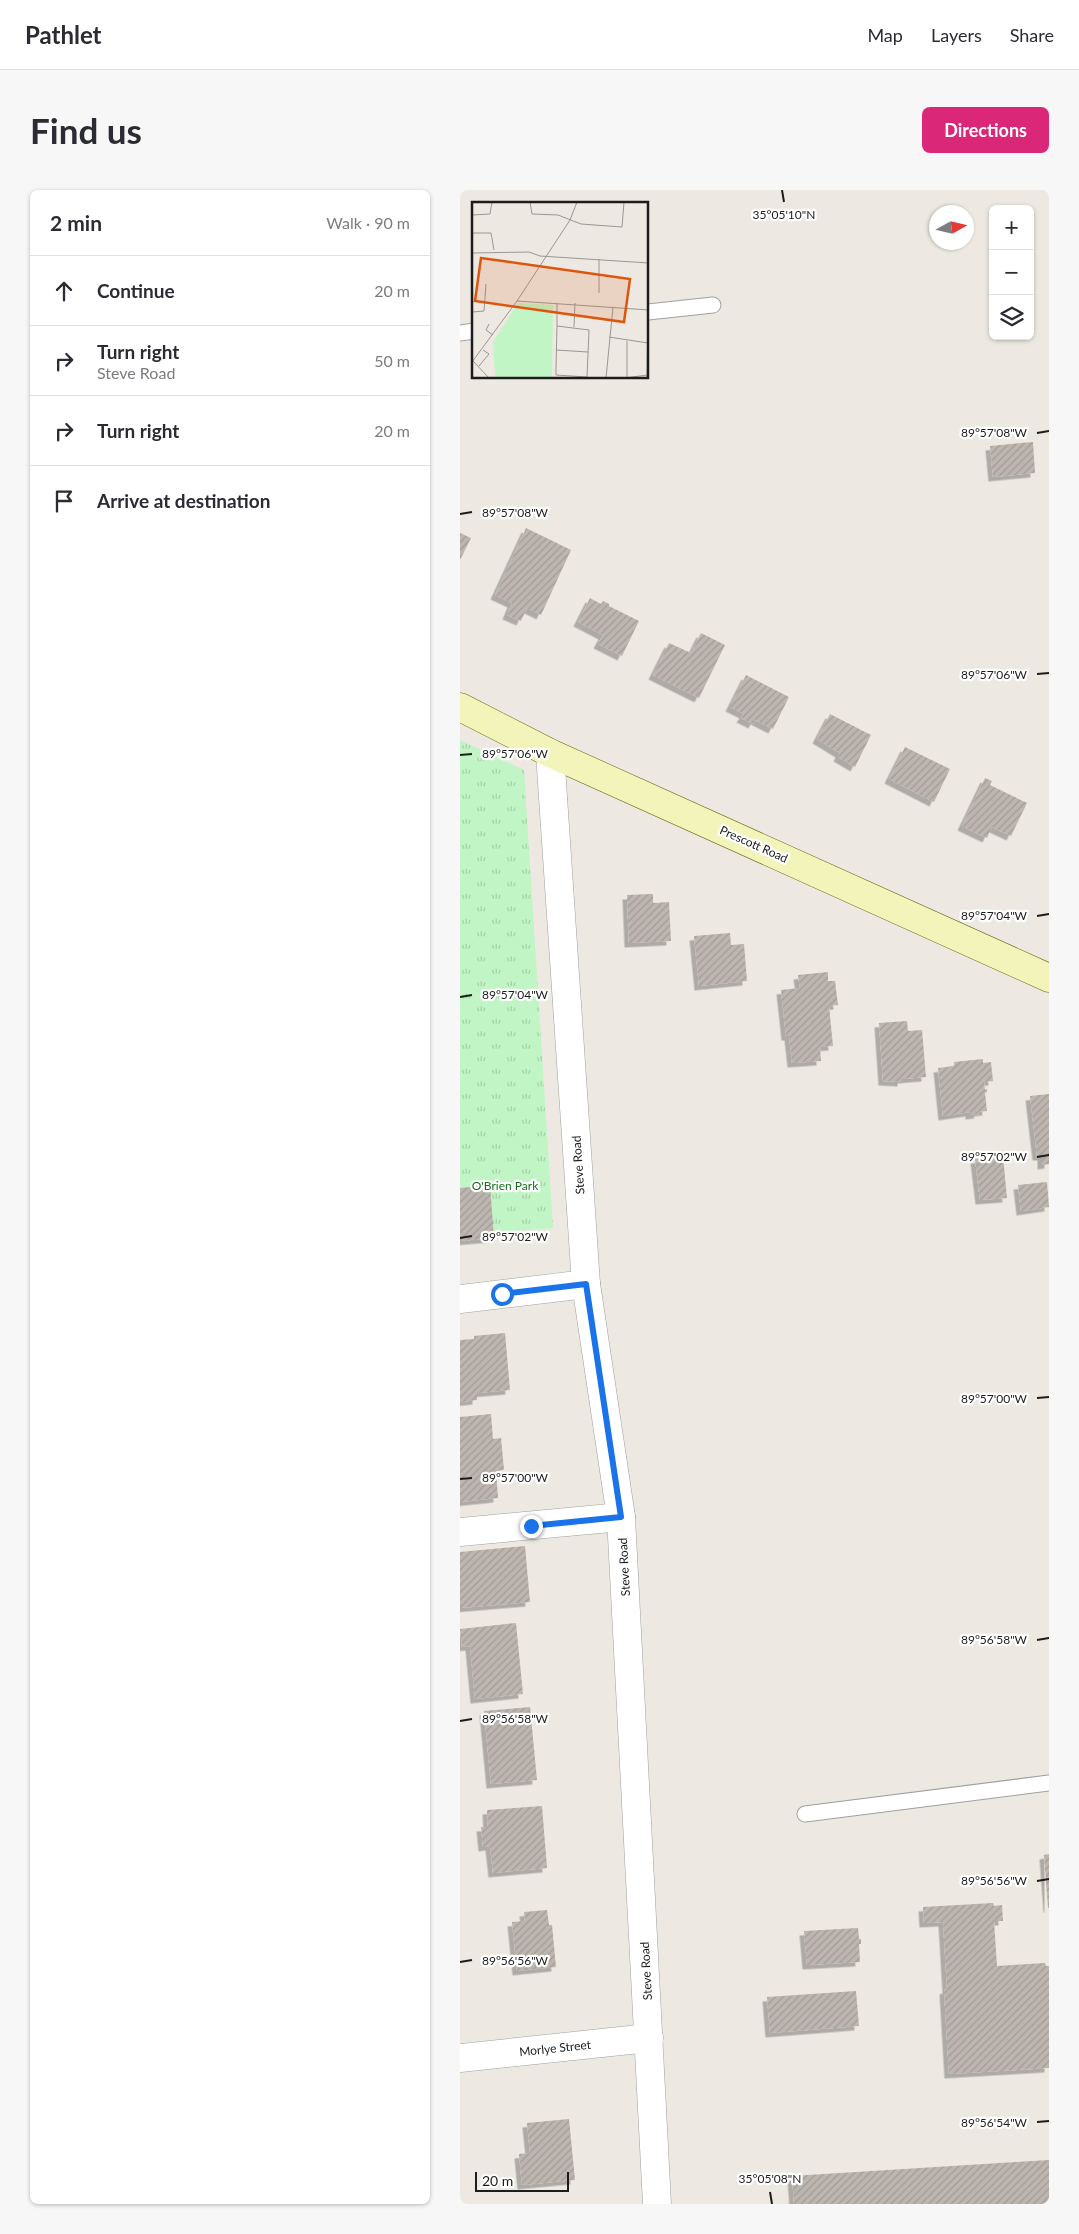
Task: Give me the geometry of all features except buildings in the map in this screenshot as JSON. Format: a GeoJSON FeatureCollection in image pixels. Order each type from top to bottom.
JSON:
{"type":"FeatureCollection","features":[{"type":"Feature","properties":{"kind":"main road","name":"Prescott Road"},"geometry":{"type":"LineString","coordinates":[[460,707],[550,752],[1049,978]]}},
{"type":"Feature","properties":{"kind":"street","name":"Steve Road"},"geometry":{"type":"LineString","coordinates":[[550,752],[586,1284],[621,1517],[657,2204]]}},
{"type":"Feature","properties":{"kind":"street"},"geometry":{"type":"LineString","coordinates":[[460,1299],[586,1284]]}},
{"type":"Feature","properties":{"kind":"street"},"geometry":{"type":"LineString","coordinates":[[460,1532],[621,1517]]}},
{"type":"Feature","properties":{"kind":"street","name":"Morlye Street"},"geometry":{"type":"LineString","coordinates":[[460,2058],[649,2038]]}},
{"type":"Feature","properties":{"kind":"lane"},"geometry":{"type":"LineString","coordinates":[[649,312],[713,305]]}},
{"type":"Feature","properties":{"kind":"lane"},"geometry":{"type":"LineString","coordinates":[[805,1814],[1049,1783]]}},
{"type":"Feature","properties":{"kind":"green space","name":"O'Brien Park"},"geometry":{"type":"Polygon","coordinates":[[[460,740],[524,770],[553,1228],[460,1235],[460,740]]]}},
{"type":"Feature","properties":{"kind":"route"},"geometry":{"type":"LineString","coordinates":[[502,1294],[586,1284],[621,1517],[531,1526]]}}]}
